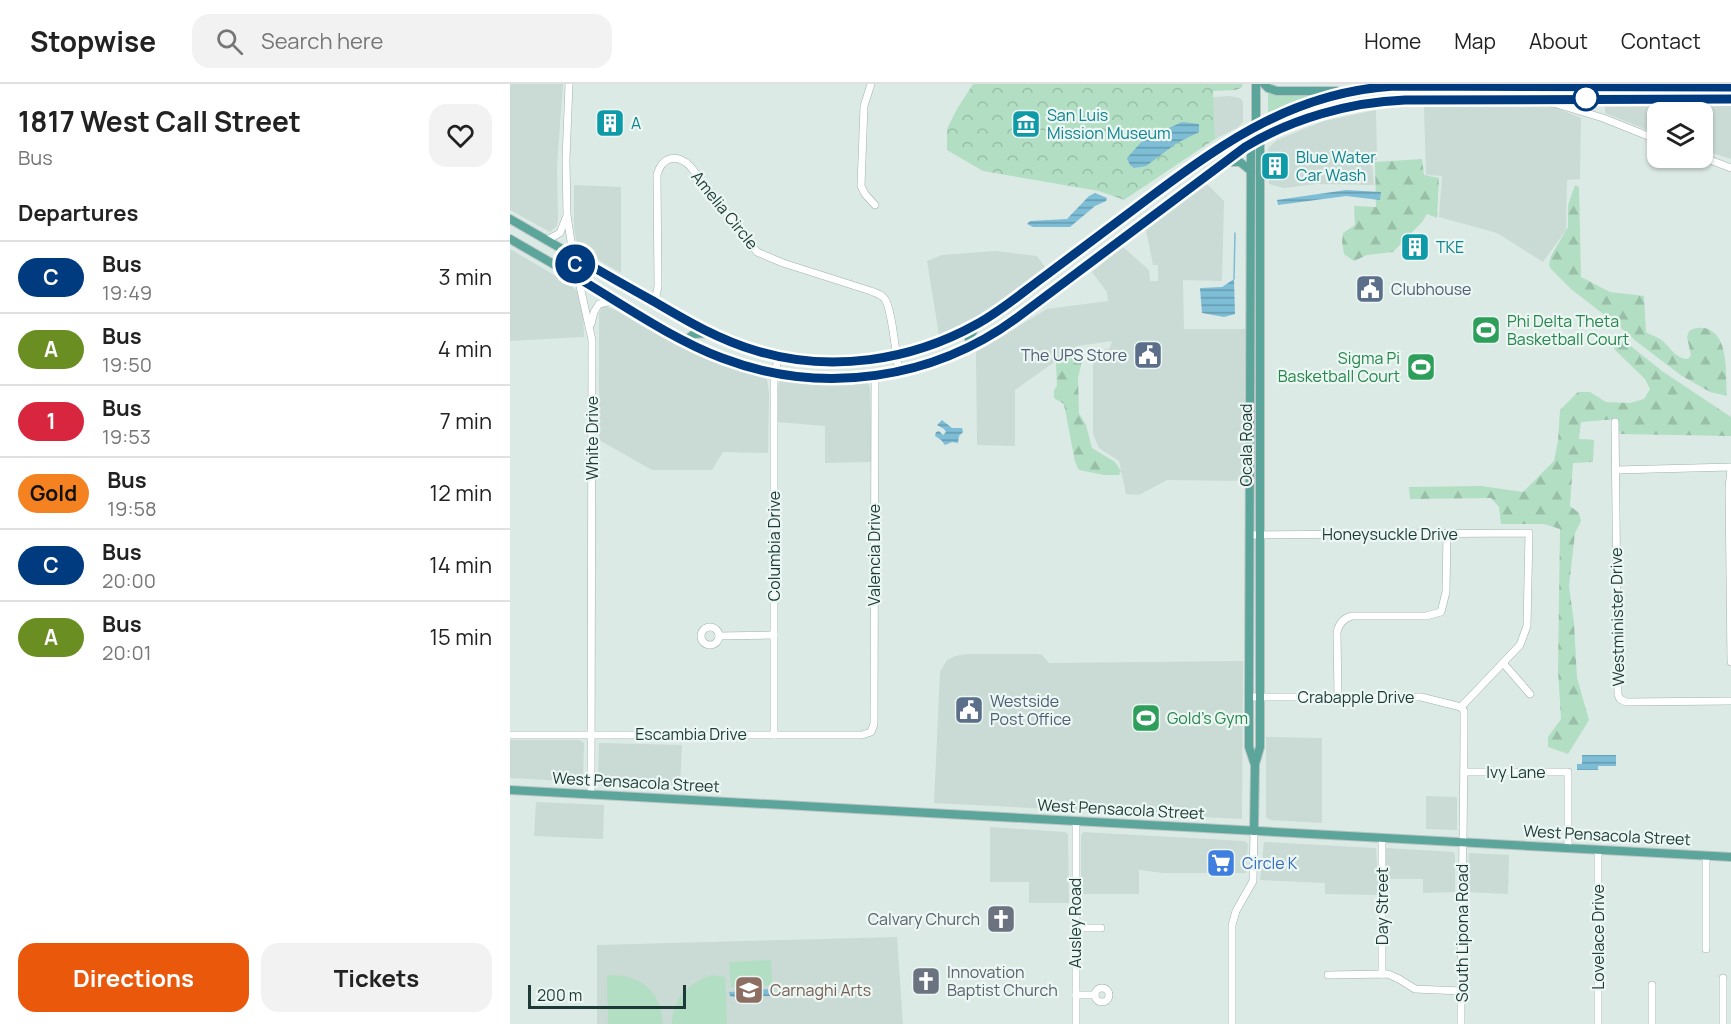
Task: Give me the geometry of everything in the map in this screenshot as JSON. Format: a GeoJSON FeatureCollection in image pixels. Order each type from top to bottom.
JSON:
{"type":"FeatureCollection","features":[{"type":"Feature","properties":{"kind":"main road","name":"Ocala Road"},"geometry":{"type":"LineString","coordinates":[[1255,765],[1249,747],[1249,697],[1251,143],[1256,125],[1256,84]]}},
{"type":"Feature","properties":{"kind":"main road"},"geometry":{"type":"LineString","coordinates":[[1264,84],[1277,91],[1348,91],[1394,86],[1731,87]]}},
{"type":"Feature","properties":{"kind":"main road"},"geometry":{"type":"LineString","coordinates":[[1394,86],[1394,100]]}},
{"type":"Feature","properties":{"kind":"main road"},"geometry":{"type":"LineString","coordinates":[[1441,86],[1442,100]]}},
{"type":"Feature","properties":{"kind":"main road"},"geometry":{"type":"LineString","coordinates":[[510,219],[708,333],[730,343],[778,357],[837,362],[896,355],[936,343],[978,324],[1212,152],[1256,125],[1301,105],[1348,91]]}},
{"type":"Feature","properties":{"kind":"main road"},"geometry":{"type":"LineString","coordinates":[[510,239],[685,341],[723,358],[796,377],[828,379],[874,376],[935,362],[970,347],[1006,326],[1251,143],[1320,115],[1394,100],[1731,99]]}},
{"type":"Feature","properties":{"kind":"main road","name":"Ocala Road"},"geometry":{"type":"LineString","coordinates":[[1254,831],[1255,765],[1260,747],[1262,214],[1262,138],[1256,125]]}},
{"type":"Feature","properties":{"kind":"main road"},"geometry":{"type":"LineString","coordinates":[[1226,162],[1240,162],[1251,171]]}},
{"type":"Feature","properties":{"kind":"main road"},"geometry":{"type":"LineString","coordinates":[[1143,202],[1155,216]]}},
{"type":"Feature","properties":{"kind":"main road"},"geometry":{"type":"LineString","coordinates":[[1021,294],[1030,308]]}},
{"type":"Feature","properties":{"kind":"main road"},"geometry":{"type":"LineString","coordinates":[[970,347],[969,338],[978,324]]}},
{"type":"Feature","properties":{"kind":"main road"},"geometry":{"type":"LineString","coordinates":[[685,341],[694,334],[708,333]]}},
{"type":"Feature","properties":{"kind":"main road","name":"West Pensacola Street"},"geometry":{"type":"LineString","coordinates":[[510,790],[1731,857]]}},
{"type":"Feature","properties":{"kind":"street","name":"White Drive"},"geometry":{"type":"LineString","coordinates":[[569,84],[566,157],[567,215],[573,255],[590,326],[593,360],[591,794]]}},
{"type":"Feature","properties":{"kind":"street"},"geometry":{"type":"LineString","coordinates":[[870,84],[864,106],[861,186],[875,205]]}},
{"type":"Feature","properties":{"kind":"street"},"geometry":{"type":"LineString","coordinates":[[1535,85],[1535,98],[1603,118],[1647,136]]}},
{"type":"Feature","properties":{"kind":"street"},"geometry":{"type":"LineString","coordinates":[[1593,98],[1589,101],[1587,108],[1603,118]]}},
{"type":"Feature","properties":{"kind":"street","name":"Amelia Circle"},"geometry":{"type":"LineString","coordinates":[[655,302],[658,286],[657,175],[662,164],[670,158],[675,158],[690,166],[758,252],[783,263],[871,291],[883,297],[888,304],[899,372]]}},
{"type":"Feature","properties":{"kind":"street"},"geometry":{"type":"LineString","coordinates":[[1713,161],[1731,168]]}},
{"type":"Feature","properties":{"kind":"street"},"geometry":{"type":"LineString","coordinates":[[1251,212],[1262,214]]}},
{"type":"Feature","properties":{"kind":"street"},"geometry":{"type":"LineString","coordinates":[[547,240],[560,233],[567,215]]}},
{"type":"Feature","properties":{"kind":"street"},"geometry":{"type":"LineString","coordinates":[[590,326],[599,304],[616,300]]}},
{"type":"Feature","properties":{"kind":"street","name":"Columbia Drive"},"geometry":{"type":"LineString","coordinates":[[774,735],[775,373],[778,357]]}},
{"type":"Feature","properties":{"kind":"street","name":"Valencia Drive"},"geometry":{"type":"LineString","coordinates":[[871,732],[874,724],[874,376]]}},
{"type":"Feature","properties":{"kind":"street","name":"Westminister Drive"},"geometry":{"type":"LineString","coordinates":[[1615,422],[1617,690],[1620,699],[1626,702],[1731,701]]}},
{"type":"Feature","properties":{"kind":"street"},"geometry":{"type":"LineString","coordinates":[[1616,470],[1731,467],[1728,488],[1731,662]]}},
{"type":"Feature","properties":{"kind":"street","name":"Honeysuckle Drive"},"geometry":{"type":"LineString","coordinates":[[1251,535],[1529,533],[1526,633],[1520,645],[1503,663]]}},
{"type":"Feature","properties":{"kind":"street"},"geometry":{"type":"LineString","coordinates":[[1338,697],[1337,632],[1342,621],[1352,616],[1426,615],[1441,612],[1446,592],[1447,534]]}},
{"type":"Feature","properties":{"kind":"street"},"geometry":{"type":"LineString","coordinates":[[719,636],[774,635]]}},
{"type":"Feature","properties":{"kind":"street"},"geometry":{"type":"LineString","coordinates":[[1461,707],[1503,663],[1530,694]]}},
{"type":"Feature","properties":{"kind":"street","name":"Crabapple Drive"},"geometry":{"type":"LineString","coordinates":[[1249,697],[1421,697],[1461,707]]}},
{"type":"Feature","properties":{"kind":"street","name":"South Lipona Road"},"geometry":{"type":"LineString","coordinates":[[1461,707],[1464,711],[1461,1024]]}},
{"type":"Feature","properties":{"kind":"street","name":"Escambia Drive"},"geometry":{"type":"LineString","coordinates":[[510,735],[862,735],[871,732]]}},
{"type":"Feature","properties":{"kind":"street","name":"Ivy Lane"},"geometry":{"type":"LineString","coordinates":[[1464,772],[1568,772],[1568,848]]}},
{"type":"Feature","properties":{"kind":"street","name":"Ausley Road"},"geometry":{"type":"LineString","coordinates":[[1076,821],[1076,1024]]}},
{"type":"Feature","properties":{"kind":"street"},"geometry":{"type":"LineString","coordinates":[[1232,1024],[1232,925],[1236,911],[1253,881],[1254,831]]}},
{"type":"Feature","properties":{"kind":"street","name":"Day Street"},"geometry":{"type":"LineString","coordinates":[[1382,838],[1382,974]]}},
{"type":"Feature","properties":{"kind":"street","name":"Lovelace Drive"},"geometry":{"type":"LineString","coordinates":[[1598,850],[1598,1024]]}},
{"type":"Feature","properties":{"kind":"street"},"geometry":{"type":"LineString","coordinates":[[1706,856],[1706,949]]}},
{"type":"Feature","properties":{"kind":"street"},"geometry":{"type":"LineString","coordinates":[[1075,928],[1101,928]]}},
{"type":"Feature","properties":{"kind":"street"},"geometry":{"type":"LineString","coordinates":[[1328,975],[1382,974],[1392,976],[1422,991],[1461,991]]}},
{"type":"Feature","properties":{"kind":"street"},"geometry":{"type":"LineString","coordinates":[[1724,978],[1724,1024]]}},
{"type":"Feature","properties":{"kind":"street"},"geometry":{"type":"LineString","coordinates":[[1652,985],[1652,1024]]}},
{"type":"Feature","properties":{"kind":"street"},"geometry":{"type":"LineString","coordinates":[[1076,995],[1095,995]]}},
{"type":"Feature","properties":{"kind":"shaded area"},"geometry":{"type":"Polygon","coordinates":[[[510,84],[563,84],[557,166],[558,221],[556,227],[550,232],[510,210],[510,84]]]}},
{"type":"Feature","properties":{"kind":"shaded area"},"geometry":{"type":"Polygon","coordinates":[[[1213,97],[1240,98],[1243,102],[1243,122],[1237,128],[1215,139],[1213,97]]]}},
{"type":"Feature","properties":{"kind":"shaded area"},"geometry":{"type":"Polygon","coordinates":[[[1605,104],[1647,104],[1647,130],[1605,113],[1605,104]]]}},
{"type":"Feature","properties":{"kind":"shaded area"},"geometry":{"type":"Polygon","coordinates":[[[1713,105],[1731,105],[1731,159],[1713,153],[1713,105]]]}},
{"type":"Feature","properties":{"kind":"shaded area"},"geometry":{"type":"Polygon","coordinates":[[[1424,106],[1552,106],[1581,118],[1580,179],[1567,180],[1566,230],[1543,262],[1497,233],[1439,217],[1442,176],[1426,175],[1424,106]]]}},
{"type":"Feature","properties":{"kind":"shaded area"},"geometry":{"type":"Polygon","coordinates":[[[1376,110],[1377,160],[1372,162],[1374,185],[1317,184],[1284,188],[1269,184],[1268,148],[1277,140],[1324,121],[1376,110]]]}},
{"type":"Feature","properties":{"kind":"shaded area"},"geometry":{"type":"Polygon","coordinates":[[[1207,184],[1224,201],[1222,281],[1183,280],[1184,329],[1246,329],[1245,481],[1167,480],[1139,495],[1126,494],[1119,461],[1099,448],[1093,434],[1093,353],[1110,348],[1112,341],[1077,346],[1015,390],[1015,446],[977,445],[976,352],[1047,309],[1108,301],[1107,292],[1092,272],[1123,247],[1149,270],[1150,281],[1158,281],[1158,265],[1153,265],[1146,230],[1207,184]]]}},
{"type":"Feature","properties":{"kind":"shaded area"},"geometry":{"type":"Polygon","coordinates":[[[574,185],[621,187],[621,273],[577,246],[574,227],[574,185]]]}},
{"type":"Feature","properties":{"kind":"shaded area"},"geometry":{"type":"Polygon","coordinates":[[[510,249],[568,283],[577,291],[583,314],[584,337],[510,341],[510,249]]]}},
{"type":"Feature","properties":{"kind":"shaded area"},"geometry":{"type":"Polygon","coordinates":[[[996,251],[1037,256],[1045,267],[984,313],[939,335],[927,261],[942,255],[996,251]]]}},
{"type":"Feature","properties":{"kind":"shaded area"},"geometry":{"type":"Polygon","coordinates":[[[605,306],[714,361],[767,379],[769,393],[768,453],[723,452],[712,470],[652,470],[599,440],[599,314],[605,306]]]}},
{"type":"Feature","properties":{"kind":"shaded area"},"geometry":{"type":"Polygon","coordinates":[[[780,380],[825,384],[868,383],[872,462],[825,463],[825,426],[776,422],[776,393],[780,380]]]}},
{"type":"Feature","properties":{"kind":"shaded area"},"geometry":{"type":"Polygon","coordinates":[[[967,654],[1038,654],[1049,663],[1243,661],[1242,819],[934,803],[940,672],[947,660],[967,654]]]}},
{"type":"Feature","properties":{"kind":"shaded area"},"geometry":{"type":"Polygon","coordinates":[[[1266,737],[1322,738],[1322,823],[1270,820],[1266,817],[1266,737]]]}},
{"type":"Feature","properties":{"kind":"shaded area"},"geometry":{"type":"Polygon","coordinates":[[[510,740],[580,740],[584,743],[583,782],[510,778],[510,740]]]}},
{"type":"Feature","properties":{"kind":"shaded area"},"geometry":{"type":"Polygon","coordinates":[[[599,743],[682,745],[680,788],[601,783],[598,780],[599,743]]]}},
{"type":"Feature","properties":{"kind":"shaded area"},"geometry":{"type":"Polygon","coordinates":[[[1426,796],[1457,797],[1457,830],[1426,829],[1426,796]]]}},
{"type":"Feature","properties":{"kind":"shaded area"},"geometry":{"type":"Polygon","coordinates":[[[536,802],[604,805],[603,839],[534,836],[536,802]]]}},
{"type":"Feature","properties":{"kind":"shaded area"},"geometry":{"type":"Polygon","coordinates":[[[990,827],[1068,834],[1069,903],[1029,903],[1029,882],[990,882],[990,827]]]}},
{"type":"Feature","properties":{"kind":"shaded area"},"geometry":{"type":"Polygon","coordinates":[[[1083,832],[1244,841],[1248,844],[1246,873],[1163,873],[1139,870],[1139,894],[1081,894],[1081,837],[1083,832]]]}},
{"type":"Feature","properties":{"kind":"shaded area"},"geometry":{"type":"Polygon","coordinates":[[[1264,842],[1376,848],[1379,895],[1325,894],[1325,883],[1260,880],[1264,842]]]}},
{"type":"Feature","properties":{"kind":"shaded area"},"geometry":{"type":"Polygon","coordinates":[[[1386,848],[1454,852],[1455,892],[1423,893],[1423,879],[1384,879],[1386,848]]]}},
{"type":"Feature","properties":{"kind":"shaded area"},"geometry":{"type":"Polygon","coordinates":[[[1469,853],[1509,855],[1508,894],[1467,892],[1469,853]]]}},
{"type":"Feature","properties":{"kind":"shaded area","name":"Carnaghi Arts"},"geometry":{"type":"Polygon","coordinates":[[[897,937],[903,1024],[597,1024],[597,945],[897,937]]]}},
{"type":"Feature","properties":{"kind":"green space"},"geometry":{"type":"Polygon","coordinates":[[[973,84],[1243,84],[1236,90],[1213,91],[1215,139],[1124,200],[1099,191],[983,171],[947,150],[947,129],[973,84]]]}},
{"type":"Feature","properties":{"kind":"green space"},"geometry":{"type":"Polygon","coordinates":[[[1268,91],[1319,95],[1268,113],[1268,91]]]}},
{"type":"Feature","properties":{"kind":"green space"},"geometry":{"type":"Polygon","coordinates":[[[1422,159],[1424,175],[1439,178],[1437,218],[1427,214],[1393,252],[1367,255],[1354,261],[1344,254],[1343,233],[1355,225],[1354,206],[1376,207],[1375,162],[1422,159]]]}},
{"type":"Feature","properties":{"kind":"green space"},"geometry":{"type":"Polygon","coordinates":[[[1575,185],[1579,187],[1581,277],[1610,292],[1644,296],[1646,332],[1660,339],[1680,357],[1688,359],[1691,355],[1687,337],[1689,331],[1703,328],[1715,334],[1720,340],[1725,358],[1727,396],[1710,392],[1682,376],[1571,289],[1551,269],[1549,265],[1551,256],[1568,227],[1568,205],[1575,185]]]}},
{"type":"Feature","properties":{"kind":"green space"},"geometry":{"type":"Polygon","coordinates":[[[1623,340],[1662,371],[1731,417],[1731,436],[1620,434],[1617,419],[1581,422],[1579,439],[1594,440],[1593,462],[1573,463],[1570,506],[1579,513],[1581,521],[1575,533],[1569,586],[1577,678],[1589,720],[1568,754],[1548,747],[1548,737],[1561,719],[1558,670],[1560,529],[1544,524],[1501,524],[1499,507],[1491,498],[1410,499],[1409,487],[1481,486],[1523,492],[1554,461],[1560,410],[1578,392],[1590,392],[1606,402],[1630,403],[1644,399],[1650,389],[1645,379],[1614,349],[1616,342],[1623,340]]]}},
{"type":"Feature","properties":{"kind":"green space"},"geometry":{"type":"Polygon","coordinates":[[[1080,352],[1084,353],[1078,378],[1079,413],[1086,425],[1092,448],[1115,462],[1121,471],[1119,475],[1104,475],[1079,470],[1075,462],[1064,404],[1054,398],[1054,390],[1057,386],[1056,363],[1080,352]]]}},
{"type":"Feature","properties":{"kind":"green space"},"geometry":{"type":"Polygon","coordinates":[[[771,960],[772,985],[731,987],[729,962],[771,960]]]}},
{"type":"Feature","properties":{"kind":"green space"},"geometry":{"type":"Polygon","coordinates":[[[712,975],[725,977],[727,1024],[672,1024],[675,1006],[683,993],[696,982],[712,975]]]}},
{"type":"Feature","properties":{"kind":"green space"},"geometry":{"type":"Polygon","coordinates":[[[607,976],[631,978],[647,987],[658,1002],[663,1024],[608,1024],[607,976]]]}},
{"type":"Feature","properties":{"kind":"water"},"geometry":{"type":"Polygon","coordinates":[[[1182,122],[1199,124],[1199,132],[1177,143],[1146,166],[1134,168],[1130,165],[1127,158],[1143,140],[1182,122]]]}},
{"type":"Feature","properties":{"kind":"water"},"geometry":{"type":"Polygon","coordinates":[[[1346,190],[1381,192],[1380,200],[1346,196],[1278,205],[1277,200],[1346,190]]]}},
{"type":"Feature","properties":{"kind":"water"},"geometry":{"type":"Polygon","coordinates":[[[1095,193],[1107,198],[1106,201],[1095,206],[1070,227],[1033,227],[1027,224],[1030,221],[1067,219],[1089,196],[1095,193]]]}},
{"type":"Feature","properties":{"kind":"water"},"geometry":{"type":"Polygon","coordinates":[[[1234,279],[1235,314],[1224,317],[1202,313],[1200,288],[1222,287],[1234,279]]]}},
{"type":"Feature","properties":{"kind":"water"},"geometry":{"type":"Polygon","coordinates":[[[942,420],[952,428],[962,428],[963,432],[959,436],[958,443],[952,442],[945,445],[935,436],[936,432],[939,431],[943,435],[946,432],[937,425],[942,420]]]}},
{"type":"Feature","properties":{"kind":"water"},"geometry":{"type":"Polygon","coordinates":[[[1582,755],[1616,755],[1616,766],[1598,766],[1598,770],[1577,770],[1577,764],[1582,764],[1582,755]]]}},
{"type":"Feature","properties":{"kind":"water"},"geometry":{"type":"Polygon","coordinates":[[[770,989],[771,996],[734,997],[730,996],[729,992],[770,989]]]}},
{"type":"Feature","properties":{"kind":"waterway"},"geometry":{"type":"LineString","coordinates":[[1234,279],[1235,233]]}},
{"type":"Feature","properties":{"kind":"bus line","name":"C"},"geometry":{"type":"LineString","coordinates":[[1731,87],[1394,86],[1348,91],[1301,105],[1256,125],[1212,152],[981,322],[927,347],[870,360],[809,361],[778,357],[730,343],[704,331],[573,255],[578,278],[685,341],[723,358],[796,377],[828,379],[874,376],[913,369],[935,362],[986,339],[1245,147],[1320,115],[1394,100],[1731,99]]}},
{"type":"Feature","properties":{"kind":"place","name":"A"},"geometry":{"type":"Point","coordinates":[610,123]}},
{"type":"Feature","properties":{"kind":"place","name":"San Luis Mission Museum"},"geometry":{"type":"Point","coordinates":[1026,124]}},
{"type":"Feature","properties":{"kind":"place","name":"Blue Water Car Wash"},"geometry":{"type":"Point","coordinates":[1275,166]}},
{"type":"Feature","properties":{"kind":"place","name":"TKE"},"geometry":{"type":"Point","coordinates":[1415,247]}},
{"type":"Feature","properties":{"kind":"place","name":"Clubhouse"},"geometry":{"type":"Point","coordinates":[1370,289]}},
{"type":"Feature","properties":{"kind":"place","name":"Phi Delta Theta Basketball Court"},"geometry":{"type":"Point","coordinates":[1486,330]}},
{"type":"Feature","properties":{"kind":"place","name":"The UPS Store"},"geometry":{"type":"Point","coordinates":[1148,355]}},
{"type":"Feature","properties":{"kind":"place","name":"Sigma Pi Basketball Court"},"geometry":{"type":"Point","coordinates":[1421,367]}},
{"type":"Feature","properties":{"kind":"place","name":"Westside Post Office"},"geometry":{"type":"Point","coordinates":[969,710]}},
{"type":"Feature","properties":{"kind":"place","name":"Gold's Gym"},"geometry":{"type":"Point","coordinates":[1146,718]}},
{"type":"Feature","properties":{"kind":"place","name":"Circle K"},"geometry":{"type":"Point","coordinates":[1221,863]}},
{"type":"Feature","properties":{"kind":"place","name":"Calvary Church"},"geometry":{"type":"Point","coordinates":[1001,919]}},
{"type":"Feature","properties":{"kind":"place","name":"Innovation Baptist Church"},"geometry":{"type":"Point","coordinates":[926,981]}},
{"type":"Feature","properties":{"kind":"place","name":"Carnaghi Arts"},"geometry":{"type":"Point","coordinates":[749,990]}}]}
